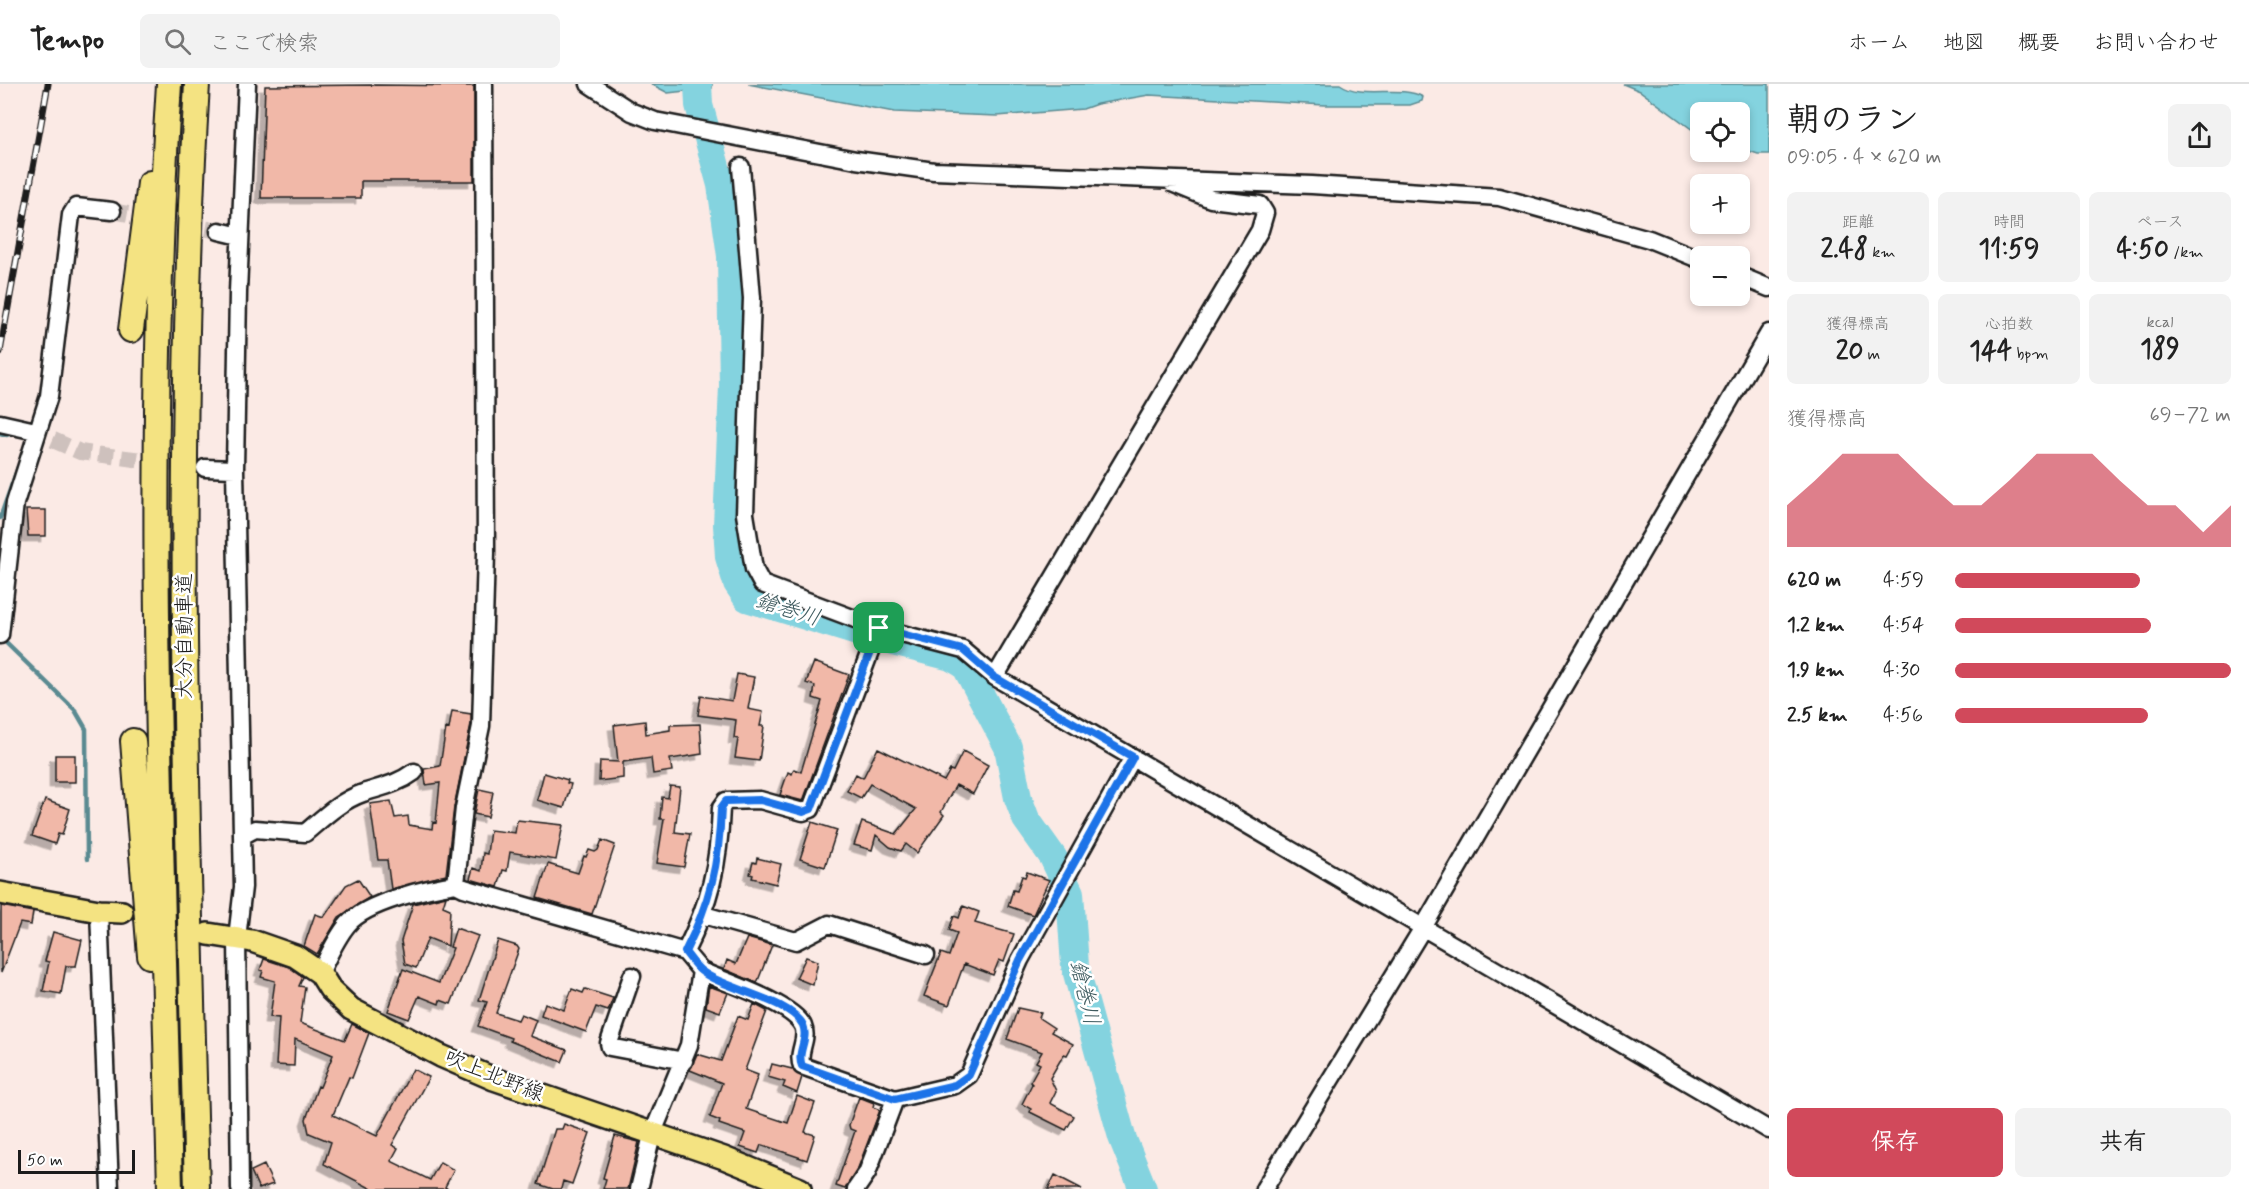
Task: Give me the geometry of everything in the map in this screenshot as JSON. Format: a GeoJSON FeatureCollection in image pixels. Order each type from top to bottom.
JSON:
{"type":"FeatureCollection","features":[{"type":"Feature","properties":{"kind":"highway"},"geometry":{"type":"LineString","coordinates":[[131,330],[161,84]]}},
{"type":"Feature","properties":{"kind":"highway","name":"大分自動車道"},"geometry":{"type":"LineString","coordinates":[[169,84],[158,412],[158,647],[170,1189]]}},
{"type":"Feature","properties":{"kind":"highway","name":"大分自動車道"},"geometry":{"type":"LineString","coordinates":[[197,84],[185,400],[185,635],[197,1189]]}},
{"type":"Feature","properties":{"kind":"highway"},"geometry":{"type":"LineString","coordinates":[[133,741],[170,1189]]}},
{"type":"Feature","properties":{"kind":"main road"},"geometry":{"type":"LineString","coordinates":[[0,893],[99,911],[122,912]]}},
{"type":"Feature","properties":{"kind":"main road","name":"吹上北野線"},"geometry":{"type":"LineString","coordinates":[[208,934],[276,947],[310,964],[351,1009],[441,1056],[494,1079],[724,1158],[800,1189]]}},
{"type":"Feature","properties":{"kind":"street"},"geometry":{"type":"LineString","coordinates":[[240,1189],[237,938],[243,887],[235,469],[240,236],[247,84]]}},
{"type":"Feature","properties":{"kind":"street"},"geometry":{"type":"LineString","coordinates":[[456,884],[464,808],[481,726],[486,554],[484,84]]}},
{"type":"Feature","properties":{"kind":"street"},"geometry":{"type":"LineString","coordinates":[[589,84],[632,112],[655,121],[856,160],[934,171],[1166,179],[1499,197],[1649,239],[1690,256]]}},
{"type":"Feature","properties":{"kind":"street"},"geometry":{"type":"LineString","coordinates":[[741,167],[752,298],[745,514],[754,569],[762,584],[879,628],[963,650],[994,677],[1424,926],[1769,1130]]}},
{"type":"Feature","properties":{"kind":"street"},"geometry":{"type":"LineString","coordinates":[[994,677],[1260,230],[1265,213],[1260,205],[1211,199],[1178,188],[1166,179]]}},
{"type":"Feature","properties":{"kind":"street"},"geometry":{"type":"LineString","coordinates":[[0,635],[15,503],[49,396],[71,215],[76,207],[112,211]]}},
{"type":"Feature","properties":{"kind":"street"},"geometry":{"type":"LineString","coordinates":[[219,231],[240,236]]}},
{"type":"Feature","properties":{"kind":"street"},"geometry":{"type":"LineString","coordinates":[[1750,280],[1769,288]]}},
{"type":"Feature","properties":{"kind":"street"},"geometry":{"type":"LineString","coordinates":[[1264,1189],[1424,926],[1769,333]]}},
{"type":"Feature","properties":{"kind":"street"},"geometry":{"type":"LineString","coordinates":[[0,423],[31,430]]}},
{"type":"Feature","properties":{"kind":"street"},"geometry":{"type":"LineString","coordinates":[[205,468],[235,469]]}},
{"type":"Feature","properties":{"kind":"street"},"geometry":{"type":"LineString","coordinates":[[685,952],[704,915],[713,885],[721,808],[726,801],[760,800],[803,812],[811,809],[879,628]]}},
{"type":"Feature","properties":{"kind":"street"},"geometry":{"type":"LineString","coordinates":[[320,973],[341,933],[360,914],[429,889],[456,884],[685,952],[701,971],[790,1011],[802,1024],[805,1036],[799,1059],[802,1066],[895,1099],[955,1085],[969,1075],[1020,960],[1133,757]]}},
{"type":"Feature","properties":{"kind":"street"},"geometry":{"type":"LineString","coordinates":[[242,836],[255,829],[291,834],[305,833],[341,803],[362,793],[391,785],[414,772]]}},
{"type":"Feature","properties":{"kind":"street"},"geometry":{"type":"LineString","coordinates":[[99,911],[110,1189]]}},
{"type":"Feature","properties":{"kind":"street"},"geometry":{"type":"LineString","coordinates":[[704,915],[796,941],[829,924],[926,955]]}},
{"type":"Feature","properties":{"kind":"street"},"geometry":{"type":"LineString","coordinates":[[639,1189],[652,1135],[684,1061],[701,971]]}},
{"type":"Feature","properties":{"kind":"street"},"geometry":{"type":"LineString","coordinates":[[632,976],[609,1043],[610,1047],[684,1061]]}},
{"type":"Feature","properties":{"kind":"street"},"geometry":{"type":"LineString","coordinates":[[856,1189],[867,1173],[895,1099]]}},
{"type":"Feature","properties":{"kind":"water"},"geometry":{"type":"Polygon","coordinates":[[[651,84],[712,84],[712,88],[668,93],[651,84]]]}},
{"type":"Feature","properties":{"kind":"water"},"geometry":{"type":"Polygon","coordinates":[[[748,84],[1340,84],[1359,91],[1403,92],[1423,97],[1422,101],[1410,105],[1325,105],[1149,95],[1097,104],[1083,109],[997,116],[894,112],[748,84]]]}},
{"type":"Feature","properties":{"kind":"water"},"geometry":{"type":"Polygon","coordinates":[[[1623,84],[1769,84],[1769,154],[1750,151],[1750,102],[1690,102],[1690,128],[1640,91],[1623,84]]]}},
{"type":"Feature","properties":{"kind":"building"},"geometry":{"type":"Polygon","coordinates":[[[265,86],[474,86],[474,181],[361,181],[361,198],[261,198],[265,86]]]}},
{"type":"Feature","properties":{"kind":"building"},"geometry":{"type":"Polygon","coordinates":[[[26,510],[46,510],[46,536],[28,536],[26,510]]]}},
{"type":"Feature","properties":{"kind":"building"},"geometry":{"type":"Polygon","coordinates":[[[814,662],[849,675],[803,801],[780,795],[788,772],[792,774],[794,769],[801,772],[822,701],[813,698],[815,686],[806,683],[814,662]]]}},
{"type":"Feature","properties":{"kind":"building"},"geometry":{"type":"Polygon","coordinates":[[[737,674],[754,677],[748,709],[763,712],[760,726],[764,726],[759,761],[735,758],[738,739],[734,738],[736,720],[698,715],[701,696],[732,701],[737,674]]]}},
{"type":"Feature","properties":{"kind":"building"},"geometry":{"type":"Polygon","coordinates":[[[452,711],[471,714],[471,724],[454,807],[446,875],[391,889],[387,860],[378,860],[370,804],[391,801],[395,818],[408,816],[409,825],[432,829],[433,822],[436,823],[440,783],[426,785],[424,769],[440,766],[446,728],[449,729],[452,711]]]}},
{"type":"Feature","properties":{"kind":"building"},"geometry":{"type":"Polygon","coordinates":[[[645,721],[646,734],[670,730],[670,725],[700,724],[702,754],[670,759],[672,771],[653,774],[651,758],[623,762],[623,778],[599,781],[600,761],[618,762],[614,725],[645,721]]]}},
{"type":"Feature","properties":{"kind":"building"},"geometry":{"type":"Polygon","coordinates":[[[878,748],[944,781],[950,770],[953,771],[963,751],[988,765],[973,794],[956,785],[941,812],[944,815],[917,853],[906,844],[901,851],[890,847],[876,835],[872,850],[854,845],[862,822],[896,834],[916,809],[870,784],[861,798],[847,791],[856,774],[863,778],[878,748]]]}},
{"type":"Feature","properties":{"kind":"building"},"geometry":{"type":"Polygon","coordinates":[[[55,755],[75,755],[75,782],[55,782],[55,755]]]}},
{"type":"Feature","properties":{"kind":"building"},"geometry":{"type":"Polygon","coordinates":[[[544,773],[568,780],[567,783],[571,784],[564,808],[537,800],[544,773]]]}},
{"type":"Feature","properties":{"kind":"building"},"geometry":{"type":"Polygon","coordinates":[[[670,786],[680,787],[675,832],[690,834],[684,867],[657,863],[664,819],[660,819],[662,797],[668,798],[670,786]]]}},
{"type":"Feature","properties":{"kind":"building"},"geometry":{"type":"Polygon","coordinates":[[[479,789],[493,792],[488,817],[474,814],[479,789]]]}},
{"type":"Feature","properties":{"kind":"building"},"geometry":{"type":"Polygon","coordinates":[[[45,800],[70,809],[62,835],[58,834],[55,844],[32,836],[45,800]]]}},
{"type":"Feature","properties":{"kind":"building"},"geometry":{"type":"Polygon","coordinates":[[[517,820],[563,825],[556,860],[510,852],[507,871],[503,870],[498,887],[470,879],[473,868],[481,871],[483,853],[487,854],[490,830],[515,833],[517,820]]]}},
{"type":"Feature","properties":{"kind":"building"},"geometry":{"type":"Polygon","coordinates":[[[812,822],[837,830],[825,867],[800,859],[812,822]]]}},
{"type":"Feature","properties":{"kind":"building"},"geometry":{"type":"Polygon","coordinates":[[[602,840],[615,845],[592,914],[537,898],[548,864],[578,873],[584,856],[586,857],[589,850],[595,852],[598,850],[602,840]]]}},
{"type":"Feature","properties":{"kind":"building"},"geometry":{"type":"Polygon","coordinates":[[[757,858],[781,864],[776,884],[752,878],[753,875],[750,874],[753,862],[756,863],[757,858]]]}},
{"type":"Feature","properties":{"kind":"building"},"geometry":{"type":"Polygon","coordinates":[[[1027,872],[1049,880],[1033,915],[1008,906],[1013,890],[1017,891],[1022,876],[1025,877],[1027,872]]]}},
{"type":"Feature","properties":{"kind":"building"},"geometry":{"type":"Polygon","coordinates":[[[358,879],[370,897],[339,917],[317,954],[304,946],[315,914],[324,917],[346,885],[358,879]]]}},
{"type":"Feature","properties":{"kind":"building"},"geometry":{"type":"Polygon","coordinates":[[[446,896],[443,906],[450,909],[448,946],[428,938],[416,968],[405,964],[401,941],[413,904],[446,896]]]}},
{"type":"Feature","properties":{"kind":"building"},"geometry":{"type":"Polygon","coordinates":[[[1,906],[33,912],[31,925],[20,923],[1,973],[1,906]]]}},
{"type":"Feature","properties":{"kind":"building"},"geometry":{"type":"Polygon","coordinates":[[[963,906],[979,912],[975,923],[1014,934],[1004,962],[999,960],[993,975],[964,964],[949,1005],[924,996],[941,953],[949,956],[957,933],[949,930],[954,916],[959,918],[963,906]]]}},
{"type":"Feature","properties":{"kind":"building"},"geometry":{"type":"Polygon","coordinates":[[[456,928],[478,936],[451,1004],[440,1000],[439,1004],[419,996],[409,1019],[388,1011],[403,969],[439,983],[453,948],[450,947],[456,928]]]}},
{"type":"Feature","properties":{"kind":"building"},"geometry":{"type":"Polygon","coordinates":[[[53,932],[82,940],[76,966],[66,966],[61,994],[43,991],[49,962],[45,961],[53,932]]]}},
{"type":"Feature","properties":{"kind":"building"},"geometry":{"type":"Polygon","coordinates":[[[747,938],[772,945],[757,983],[724,969],[727,960],[736,964],[747,938]]]}},
{"type":"Feature","properties":{"kind":"building"},"geometry":{"type":"Polygon","coordinates":[[[498,940],[517,946],[519,949],[496,1013],[518,1020],[521,1014],[536,1020],[530,1036],[567,1050],[562,1062],[510,1041],[511,1038],[478,1026],[487,1002],[479,1000],[498,940]]]}},
{"type":"Feature","properties":{"kind":"building"},"geometry":{"type":"Polygon","coordinates":[[[806,957],[818,961],[813,985],[796,978],[806,957]]]}},
{"type":"Feature","properties":{"kind":"building"},"geometry":{"type":"Polygon","coordinates":[[[264,959],[289,967],[303,977],[299,986],[305,987],[300,1023],[345,1040],[352,1024],[369,1033],[352,1078],[349,1077],[333,1115],[377,1136],[413,1069],[429,1077],[392,1145],[398,1148],[391,1161],[430,1180],[440,1162],[454,1170],[445,1187],[448,1189],[372,1189],[324,1164],[331,1142],[309,1133],[306,1119],[333,1055],[295,1039],[294,1066],[276,1065],[279,1018],[270,1017],[275,981],[261,977],[263,971],[260,970],[264,959]]]}},
{"type":"Feature","properties":{"kind":"building"},"geometry":{"type":"Polygon","coordinates":[[[709,986],[728,993],[720,1012],[706,1007],[709,986]]]}},
{"type":"Feature","properties":{"kind":"building"},"geometry":{"type":"Polygon","coordinates":[[[572,989],[583,993],[585,989],[613,998],[608,1011],[596,1007],[586,1032],[541,1015],[545,1003],[564,1010],[572,989]]]}},
{"type":"Feature","properties":{"kind":"building"},"geometry":{"type":"Polygon","coordinates":[[[754,1004],[767,1011],[745,1070],[758,1075],[746,1109],[788,1123],[797,1096],[815,1103],[805,1132],[815,1135],[807,1160],[763,1145],[758,1153],[740,1147],[745,1133],[719,1124],[720,1121],[710,1117],[722,1083],[690,1070],[697,1054],[721,1061],[738,1016],[748,1020],[754,1004]]]}},
{"type":"Feature","properties":{"kind":"building"},"geometry":{"type":"Polygon","coordinates":[[[1018,1008],[1041,1013],[1039,1018],[1054,1028],[1051,1032],[1073,1044],[1067,1055],[1064,1054],[1050,1078],[1056,1091],[1050,1103],[1074,1116],[1066,1130],[1030,1112],[1031,1109],[1022,1104],[1040,1064],[1036,1062],[1042,1052],[1007,1039],[1018,1008]]]}},
{"type":"Feature","properties":{"kind":"building"},"geometry":{"type":"Polygon","coordinates":[[[772,1064],[792,1069],[802,1077],[797,1093],[783,1087],[785,1082],[768,1077],[772,1064]]]}},
{"type":"Feature","properties":{"kind":"building"},"geometry":{"type":"Polygon","coordinates":[[[859,1097],[874,1103],[873,1107],[880,1110],[858,1168],[845,1189],[836,1186],[855,1131],[850,1129],[849,1125],[859,1097]]]}},
{"type":"Feature","properties":{"kind":"building"},"geometry":{"type":"Polygon","coordinates":[[[564,1124],[590,1133],[572,1184],[563,1181],[561,1189],[553,1189],[538,1184],[555,1129],[562,1129],[564,1124]]]}},
{"type":"Feature","properties":{"kind":"building"},"geometry":{"type":"Polygon","coordinates":[[[615,1136],[639,1142],[628,1189],[603,1189],[606,1179],[603,1178],[615,1136]]]}},
{"type":"Feature","properties":{"kind":"building"},"geometry":{"type":"Polygon","coordinates":[[[264,1165],[273,1184],[259,1189],[251,1171],[264,1165]]]}},
{"type":"Feature","properties":{"kind":"building"},"geometry":{"type":"Polygon","coordinates":[[[1055,1175],[1082,1189],[1048,1189],[1055,1175]]]}},
{"type":"Feature","properties":{"kind":"waterway","name":"鎗巻川"},"geometry":{"type":"LineString","coordinates":[[698,84],[699,105],[721,185],[731,256],[733,386],[727,525],[729,557],[737,583],[747,598],[877,638],[951,657],[965,665],[1008,747],[1018,798],[1026,819],[1053,857],[1070,893],[1075,966],[1122,1137],[1143,1189]]}},
{"type":"Feature","properties":{"kind":"waterway"},"geometry":{"type":"LineString","coordinates":[[0,433],[7,435],[15,432]]}},
{"type":"Feature","properties":{"kind":"waterway"},"geometry":{"type":"LineString","coordinates":[[0,518],[18,467]]}},
{"type":"Feature","properties":{"kind":"waterway"},"geometry":{"type":"LineString","coordinates":[[1,638],[75,710],[86,729],[87,859]]}},
{"type":"Feature","properties":{"kind":"tunnel"},"geometry":{"type":"LineString","coordinates":[[112,211],[219,231]]}},
{"type":"Feature","properties":{"kind":"tunnel"},"geometry":{"type":"LineString","coordinates":[[31,430],[80,452],[196,467]]}},
{"type":"Feature","properties":{"kind":"railway"},"geometry":{"type":"LineString","coordinates":[[0,352],[48,84]]}},
{"type":"Feature","properties":{"kind":"route"},"geometry":{"type":"LineString","coordinates":[[879,628],[944,643],[963,650],[994,677],[1133,757],[1020,960],[969,1075],[955,1085],[895,1099],[802,1066],[799,1059],[805,1036],[802,1024],[790,1011],[701,971],[685,952],[704,915],[713,885],[720,838],[721,808],[726,801],[735,800],[760,800],[803,812],[815,805],[879,628]]}}]}
